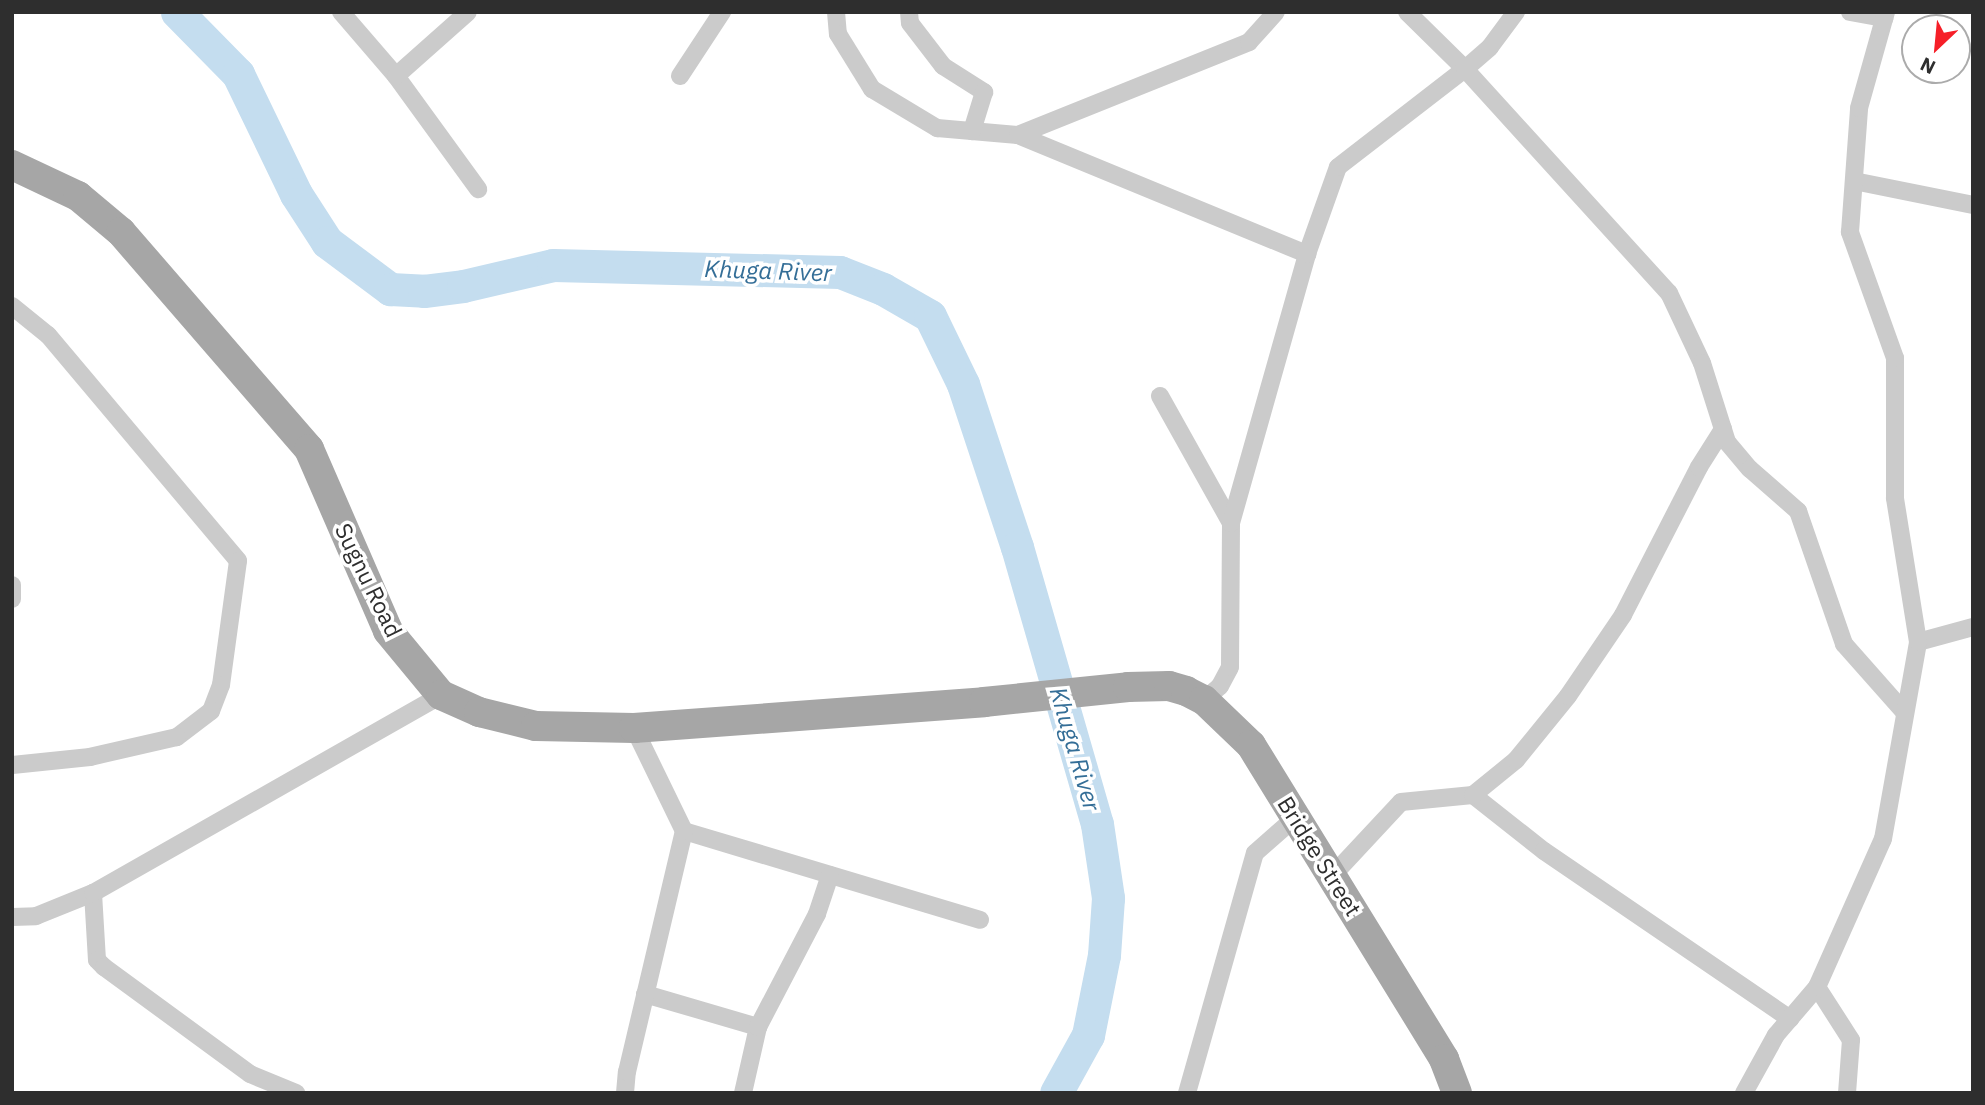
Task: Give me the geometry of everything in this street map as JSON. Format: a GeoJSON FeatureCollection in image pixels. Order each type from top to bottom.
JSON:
{"type":"FeatureCollection","features":[{"type":"Feature","properties":{"kind":"main road","name":"Sugnu Road"},"geometry":{"type":"LineString","coordinates":[[12,165],[78,196],[121,232],[309,449],[388,631],[441,695],[479,712],[536,726],[634,728],[984,702],[1128,687]]}},
{"type":"Feature","properties":{"kind":"main road","name":"Bridge Street"},"geometry":{"type":"LineString","coordinates":[[1128,687],[1169,686],[1204,700],[1251,745],[1444,1059],[1457,1093]]}},
{"type":"Feature","properties":{"kind":"street"},"geometry":{"type":"LineString","coordinates":[[341,12],[396,76],[478,190]]}},
{"type":"Feature","properties":{"kind":"street"},"geometry":{"type":"LineString","coordinates":[[396,76],[468,12]]}},
{"type":"Feature","properties":{"kind":"street"},"geometry":{"type":"LineString","coordinates":[[680,76],[722,12]]}},
{"type":"Feature","properties":{"kind":"street"},"geometry":{"type":"LineString","coordinates":[[909,12],[910,23],[943,66],[984,92],[972,131]]}},
{"type":"Feature","properties":{"kind":"street"},"geometry":{"type":"LineString","coordinates":[[1018,135],[1249,42],[1276,12]]}},
{"type":"Feature","properties":{"kind":"street"},"geometry":{"type":"LineString","coordinates":[[1407,12],[1465,69],[1669,293],[1702,363],[1727,442],[1750,468],[1798,511],[1844,644],[1905,713]]}},
{"type":"Feature","properties":{"kind":"street"},"geometry":{"type":"LineString","coordinates":[[1204,700],[1220,686],[1230,667],[1231,523],[1307,254],[1338,167],[1465,69],[1490,47],[1516,12]]}},
{"type":"Feature","properties":{"kind":"street"},"geometry":{"type":"LineString","coordinates":[[1744,1093],[1776,1035],[1817,987],[1883,839],[1918,642],[1895,498],[1895,358],[1850,232],[1859,108],[1885,15],[1850,12]]}},
{"type":"Feature","properties":{"kind":"street"},"geometry":{"type":"LineString","coordinates":[[836,13],[838,34],[872,89],[937,128],[1018,135],[1307,254]]}},
{"type":"Feature","properties":{"kind":"street"},"geometry":{"type":"LineString","coordinates":[[1854,181],[1973,205]]}},
{"type":"Feature","properties":{"kind":"street"},"geometry":{"type":"LineString","coordinates":[[12,306],[48,335],[238,561],[221,685],[211,711],[177,737],[90,757],[12,765]]}},
{"type":"Feature","properties":{"kind":"street"},"geometry":{"type":"LineString","coordinates":[[1160,396],[1231,523]]}},
{"type":"Feature","properties":{"kind":"street"},"geometry":{"type":"LineString","coordinates":[[1332,876],[1401,802],[1473,794],[1516,760],[1568,696],[1623,615],[1699,467],[1723,429]]}},
{"type":"Feature","properties":{"kind":"street"},"geometry":{"type":"LineString","coordinates":[[12,585],[12,599]]}},
{"type":"Feature","properties":{"kind":"street"},"geometry":{"type":"LineString","coordinates":[[1918,642],[1973,627]]}},
{"type":"Feature","properties":{"kind":"street"},"geometry":{"type":"LineString","coordinates":[[12,917],[36,916],[93,893],[441,695]]}},
{"type":"Feature","properties":{"kind":"street"},"geometry":{"type":"LineString","coordinates":[[625,1093],[684,831],[634,728]]}},
{"type":"Feature","properties":{"kind":"street"},"geometry":{"type":"LineString","coordinates":[[1473,794],[1544,851],[1790,1019]]}},
{"type":"Feature","properties":{"kind":"street"},"geometry":{"type":"LineString","coordinates":[[1187,1093],[1255,853],[1296,817]]}},
{"type":"Feature","properties":{"kind":"street"},"geometry":{"type":"LineString","coordinates":[[684,831],[980,920]]}},
{"type":"Feature","properties":{"kind":"street"},"geometry":{"type":"LineString","coordinates":[[743,1093],[758,1027],[817,914],[830,875]]}},
{"type":"Feature","properties":{"kind":"street"},"geometry":{"type":"LineString","coordinates":[[93,893],[97,960],[104,968],[250,1074],[296,1093]]}},
{"type":"Feature","properties":{"kind":"street"},"geometry":{"type":"LineString","coordinates":[[1817,987],[1851,1040],[1847,1093]]}},
{"type":"Feature","properties":{"kind":"street"},"geometry":{"type":"LineString","coordinates":[[645,995],[758,1027]]}},
{"type":"Feature","properties":{"kind":"waterway","name":"Khuga River"},"geometry":{"type":"LineString","coordinates":[[177,12],[238,74],[296,194],[327,242],[390,289],[424,291],[463,286],[553,265],[840,272],[883,289],[930,316],[963,384],[1017,547],[1097,824],[1108,898],[1104,955],[1088,1035],[1056,1093]]}}]}
